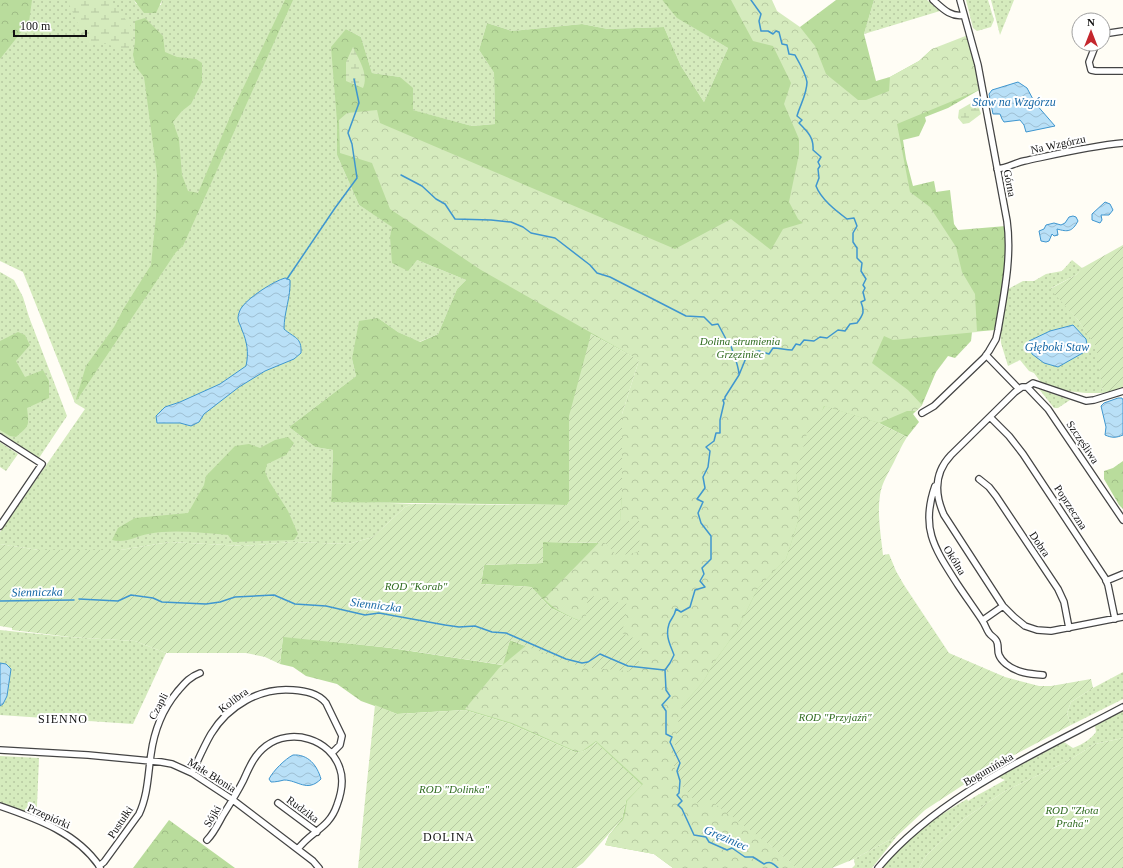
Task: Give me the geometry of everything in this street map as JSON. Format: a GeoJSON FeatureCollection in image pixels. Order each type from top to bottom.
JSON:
{"type":"FeatureCollection","features":[{"type":"Feature","properties":{"kind":"street"},"geometry":{"type":"LineString","coordinates":[[933,0],[952,14],[957,16],[964,15]]}},
{"type":"Feature","properties":{"kind":"street","name":"Górna"},"geometry":{"type":"LineString","coordinates":[[922,413],[934,406],[986,355],[996,338],[1006,284],[1008,264],[1008,228],[998,169],[978,65],[960,0]]}},
{"type":"Feature","properties":{"kind":"street"},"geometry":{"type":"LineString","coordinates":[[1111,33],[1123,31]]}},
{"type":"Feature","properties":{"kind":"street"},"geometry":{"type":"LineString","coordinates":[[1093,52],[1090,62],[1091,70],[1123,71]]}},
{"type":"Feature","properties":{"kind":"street","name":"Na Wzgórzu"},"geometry":{"type":"LineString","coordinates":[[998,169],[1018,163],[1095,146],[1123,143]]}},
{"type":"Feature","properties":{"kind":"street"},"geometry":{"type":"LineString","coordinates":[[986,355],[1019,389],[1025,386],[1027,387],[1033,383],[1086,401],[1123,391]]}},
{"type":"Feature","properties":{"kind":"street","name":"Szczęśliwa"},"geometry":{"type":"LineString","coordinates":[[1027,387],[1048,409],[1123,520]]}},
{"type":"Feature","properties":{"kind":"street","name":"Okólna"},"geometry":{"type":"LineString","coordinates":[[1019,389],[948,458],[943,465],[931,496],[929,526],[933,542],[941,558],[983,620],[990,634],[996,640],[998,644],[998,653],[1003,661],[1011,668],[1018,671],[1043,676]]}},
{"type":"Feature","properties":{"kind":"street","name":"Poprzeczna"},"geometry":{"type":"LineString","coordinates":[[990,417],[1009,436],[1027,459],[1106,581],[1115,619]]}},
{"type":"Feature","properties":{"kind":"street"},"geometry":{"type":"LineString","coordinates":[[0,437],[42,464],[0,526]]}},
{"type":"Feature","properties":{"kind":"street","name":"Okólna"},"geometry":{"type":"LineString","coordinates":[[937,480],[938,498],[944,515],[1003,606],[1018,622],[1032,629],[1046,632],[1123,617]]}},
{"type":"Feature","properties":{"kind":"street","name":"Dobra"},"geometry":{"type":"LineString","coordinates":[[979,480],[989,487],[996,496],[1058,589],[1064,602],[1069,628]]}},
{"type":"Feature","properties":{"kind":"street"},"geometry":{"type":"LineString","coordinates":[[1106,581],[1123,574]]}},
{"type":"Feature","properties":{"kind":"street"},"geometry":{"type":"LineString","coordinates":[[983,620],[1003,606]]}},
{"type":"Feature","properties":{"kind":"street","name":"Czapli"},"geometry":{"type":"LineString","coordinates":[[150,760],[156,732],[167,708],[186,682],[192,676],[200,673]]}},
{"type":"Feature","properties":{"kind":"street","name":"Kolibra"},"geometry":{"type":"LineString","coordinates":[[192,773],[211,734],[223,719],[246,700],[261,693],[277,690],[309,692],[323,699],[342,736],[340,745],[332,753]]}},
{"type":"Feature","properties":{"kind":"street","name":"Bogumińska"},"geometry":{"type":"LineString","coordinates":[[878,868],[897,847],[917,829],[964,795],[1006,770],[1123,708]]}},
{"type":"Feature","properties":{"kind":"street"},"geometry":{"type":"LineString","coordinates":[[233,800],[257,754],[270,742],[282,738],[302,737],[314,741],[332,753]]}},
{"type":"Feature","properties":{"kind":"street","name":"Małe Błonia"},"geometry":{"type":"LineString","coordinates":[[0,750],[150,760],[172,764],[192,773],[233,800],[313,861],[319,868]]}},
{"type":"Feature","properties":{"kind":"street","name":"Rudzika"},"geometry":{"type":"LineString","coordinates":[[298,850],[331,818],[340,797],[342,775],[332,753]]}},
{"type":"Feature","properties":{"kind":"street","name":"Pustułki"},"geometry":{"type":"LineString","coordinates":[[100,867],[139,814],[147,788],[150,760]]}},
{"type":"Feature","properties":{"kind":"street","name":"Sójki"},"geometry":{"type":"LineString","coordinates":[[207,840],[212,835],[233,800]]}},
{"type":"Feature","properties":{"kind":"street","name":"Rudzika"},"geometry":{"type":"LineString","coordinates":[[278,803],[317,832]]}},
{"type":"Feature","properties":{"kind":"street","name":"Przepiórki"},"geometry":{"type":"LineString","coordinates":[[0,806],[66,834],[82,846],[100,867]]}},
{"type":"Feature","properties":{"kind":"green space"},"geometry":{"type":"Polygon","coordinates":[[[0,0],[134,0],[136,4],[161,5],[162,0],[662,0],[678,18],[728,48],[704,102],[681,66],[664,27],[608,29],[582,24],[512,31],[487,23],[479,50],[494,73],[495,124],[472,126],[412,110],[400,77],[372,73],[361,37],[346,29],[337,121],[337,155],[359,205],[393,227],[390,236],[417,260],[466,280],[457,289],[438,334],[419,342],[398,332],[378,318],[352,359],[356,376],[289,427],[315,447],[333,450],[331,502],[413,504],[405,507],[373,537],[348,544],[292,542],[244,546],[170,542],[120,550],[39,550],[0,544],[0,532],[85,409],[75,403],[23,272],[0,261],[0,0]]]}},
{"type":"Feature","properties":{"kind":"green space"},"geometry":{"type":"Polygon","coordinates":[[[0,0],[32,0],[29,22],[0,59],[0,0]]]}},
{"type":"Feature","properties":{"kind":"green space"},"geometry":{"type":"Polygon","coordinates":[[[67,0],[105,0],[112,2],[133,29],[133,42],[128,51],[106,44],[87,43],[67,0]]]}},
{"type":"Feature","properties":{"kind":"green space"},"geometry":{"type":"Polygon","coordinates":[[[134,0],[162,0],[156,13],[144,13],[134,0]]]}},
{"type":"Feature","properties":{"kind":"green space"},"geometry":{"type":"Polygon","coordinates":[[[285,0],[293,0],[183,246],[176,252],[77,400],[76,399],[86,366],[114,327],[151,265],[156,216],[157,174],[144,77],[136,67],[133,55],[135,42],[135,21],[145,18],[163,36],[165,52],[177,57],[196,59],[202,63],[202,82],[191,104],[182,111],[173,122],[179,139],[182,175],[188,191],[198,193],[235,105],[285,0]]]}},
{"type":"Feature","properties":{"kind":"green space"},"geometry":{"type":"Polygon","coordinates":[[[662,0],[757,0],[784,39],[836,0],[874,0],[864,34],[876,81],[890,77],[919,61],[932,49],[970,41],[979,90],[948,108],[925,117],[926,121],[919,136],[903,140],[906,159],[913,186],[934,181],[936,192],[950,190],[954,224],[958,230],[1006,226],[1004,278],[995,330],[972,332],[971,341],[955,358],[948,356],[936,372],[922,405],[913,414],[919,422],[907,437],[879,423],[673,764],[797,868],[673,868],[654,854],[605,845],[609,835],[622,819],[626,801],[596,742],[584,751],[575,752],[511,724],[465,710],[397,714],[361,701],[337,684],[306,676],[293,667],[280,664],[283,636],[391,648],[502,665],[510,640],[572,664],[586,616],[578,621],[551,608],[531,587],[481,584],[484,565],[543,563],[543,542],[605,543],[639,360],[591,334],[569,502],[567,505],[331,502],[333,450],[315,447],[289,427],[356,376],[352,359],[359,321],[378,318],[398,332],[420,342],[438,334],[457,289],[466,280],[417,260],[408,271],[392,263],[390,236],[392,227],[359,205],[337,155],[337,121],[331,47],[346,29],[361,37],[372,73],[400,77],[413,88],[413,110],[472,126],[495,124],[494,73],[479,50],[487,23],[512,31],[582,24],[608,29],[664,27],[681,66],[704,102],[728,48],[677,18],[662,0]]]}},
{"type":"Feature","properties":{"kind":"green space","name":"Dolina strumienia Grzęziniec"},"geometry":{"type":"Polygon","coordinates":[[[731,0],[772,0],[777,11],[800,27],[815,46],[826,74],[858,100],[866,100],[889,91],[890,77],[919,61],[932,49],[968,35],[979,90],[897,124],[910,192],[930,207],[956,247],[962,272],[975,294],[977,332],[893,340],[884,336],[872,363],[908,390],[922,405],[916,411],[907,411],[879,423],[824,406],[796,475],[800,515],[786,559],[758,588],[736,632],[717,658],[703,682],[682,706],[766,842],[797,868],[673,868],[654,854],[605,845],[609,835],[623,820],[627,801],[643,784],[596,741],[581,752],[575,751],[512,723],[465,709],[499,668],[528,644],[622,634],[591,625],[571,617],[552,606],[544,599],[620,521],[622,495],[622,414],[639,360],[481,270],[390,209],[372,163],[340,153],[339,120],[347,113],[377,110],[380,123],[675,249],[731,219],[771,250],[783,229],[803,223],[798,219],[789,202],[799,154],[799,139],[784,104],[791,83],[773,46],[753,41],[731,0]]]}},
{"type":"Feature","properties":{"kind":"green space"},"geometry":{"type":"Polygon","coordinates":[[[874,0],[927,0],[940,11],[864,34],[874,0]]]}},
{"type":"Feature","properties":{"kind":"green space"},"geometry":{"type":"Polygon","coordinates":[[[966,0],[988,0],[994,20],[991,27],[977,31],[973,28],[966,0]]]}},
{"type":"Feature","properties":{"kind":"green space"},"geometry":{"type":"Polygon","coordinates":[[[991,0],[1014,0],[1000,35],[991,0]]]}},
{"type":"Feature","properties":{"kind":"green space"},"geometry":{"type":"Polygon","coordinates":[[[353,47],[364,72],[365,83],[363,88],[346,81],[346,62],[353,47]]]}},
{"type":"Feature","properties":{"kind":"green space"},"geometry":{"type":"Polygon","coordinates":[[[973,102],[978,104],[981,114],[969,123],[963,124],[958,118],[959,110],[973,102]]]}},
{"type":"Feature","properties":{"kind":"green space"},"geometry":{"type":"Polygon","coordinates":[[[1123,245],[1123,389],[1103,393],[1096,347],[1078,320],[1050,289],[1076,275],[1082,268],[1123,245]]]}},
{"type":"Feature","properties":{"kind":"green space"},"geometry":{"type":"Polygon","coordinates":[[[1072,260],[1082,268],[1076,275],[1051,288],[1078,320],[1097,347],[1103,393],[1067,391],[1042,384],[1034,373],[1029,371],[1020,360],[1008,366],[1001,343],[1000,330],[1008,289],[1023,281],[1034,281],[1046,274],[1062,271],[1072,260]]]}},
{"type":"Feature","properties":{"kind":"green space"},"geometry":{"type":"Polygon","coordinates":[[[0,272],[14,280],[23,297],[29,317],[67,416],[39,458],[0,433],[0,272]]]}},
{"type":"Feature","properties":{"kind":"green space"},"geometry":{"type":"Polygon","coordinates":[[[18,332],[25,335],[30,345],[16,361],[25,377],[43,370],[49,381],[49,398],[27,408],[28,425],[16,437],[10,436],[0,430],[0,341],[18,332]]]}},
{"type":"Feature","properties":{"kind":"green space","name":"ROD \"Korab\""},"geometry":{"type":"Polygon","coordinates":[[[591,334],[639,360],[622,414],[622,495],[620,521],[640,521],[639,552],[617,556],[605,543],[543,542],[543,563],[484,565],[481,584],[531,587],[551,608],[578,621],[586,616],[588,594],[600,599],[628,604],[622,633],[643,642],[638,665],[629,671],[591,668],[572,664],[510,640],[503,665],[391,648],[283,637],[280,664],[265,657],[246,653],[166,653],[135,641],[70,637],[12,630],[12,628],[0,626],[0,544],[39,550],[120,550],[170,542],[244,546],[292,542],[348,544],[373,537],[405,507],[413,504],[567,505],[569,502],[569,416],[591,334]]]}},
{"type":"Feature","properties":{"kind":"green space"},"geometry":{"type":"Polygon","coordinates":[[[1039,389],[1070,400],[1058,408],[1054,408],[1039,389]]]}},
{"type":"Feature","properties":{"kind":"green space","name":"ROD \"Przyjaźń\""},"geometry":{"type":"Polygon","coordinates":[[[825,406],[879,423],[907,437],[886,477],[880,495],[879,517],[883,555],[889,554],[904,585],[949,653],[1005,677],[1039,686],[1051,686],[1091,679],[1093,688],[1071,702],[1067,713],[1071,725],[986,770],[925,810],[897,836],[854,859],[832,868],[797,868],[766,842],[707,798],[697,803],[682,786],[673,764],[677,727],[682,706],[703,682],[717,658],[736,632],[758,588],[786,559],[800,515],[796,475],[807,433],[825,406]]]}},
{"type":"Feature","properties":{"kind":"green space"},"geometry":{"type":"Polygon","coordinates":[[[288,437],[294,443],[286,455],[267,464],[265,472],[288,511],[298,534],[294,540],[233,542],[228,535],[178,532],[148,534],[121,541],[112,540],[118,528],[135,518],[188,513],[204,485],[206,476],[235,446],[249,444],[260,448],[275,440],[288,437]]]}},
{"type":"Feature","properties":{"kind":"green space"},"geometry":{"type":"Polygon","coordinates":[[[0,442],[18,454],[6,471],[0,467],[0,442]]]}},
{"type":"Feature","properties":{"kind":"green space"},"geometry":{"type":"Polygon","coordinates":[[[1123,461],[1123,509],[1119,505],[1104,479],[1104,471],[1113,468],[1123,461]]]}},
{"type":"Feature","properties":{"kind":"green space"},"geometry":{"type":"Polygon","coordinates":[[[0,630],[68,637],[135,641],[166,653],[133,724],[0,715],[0,630]]]}},
{"type":"Feature","properties":{"kind":"green space"},"geometry":{"type":"Polygon","coordinates":[[[1123,672],[1123,699],[1071,725],[1067,713],[1071,702],[1123,672]]]}},
{"type":"Feature","properties":{"kind":"green space","name":"ROD \"Dolinka\""},"geometry":{"type":"Polygon","coordinates":[[[375,705],[397,714],[465,710],[511,724],[575,752],[584,751],[596,742],[642,785],[626,801],[622,819],[583,863],[576,868],[358,868],[375,705]]]}},
{"type":"Feature","properties":{"kind":"green space"},"geometry":{"type":"Polygon","coordinates":[[[1123,711],[1123,738],[1095,744],[1066,762],[1005,791],[965,818],[926,856],[919,868],[881,868],[911,838],[937,817],[967,799],[968,801],[1005,780],[998,777],[1064,742],[1073,748],[1080,745],[1094,735],[1096,732],[1095,726],[1123,711]]]}},
{"type":"Feature","properties":{"kind":"green space","name":"ROD \"Złota Praha\""},"geometry":{"type":"Polygon","coordinates":[[[1123,738],[1123,868],[919,868],[926,856],[965,818],[1005,791],[1066,762],[1095,744],[1123,738]]]}},
{"type":"Feature","properties":{"kind":"green space"},"geometry":{"type":"Polygon","coordinates":[[[0,756],[39,758],[37,806],[33,815],[0,802],[0,756]]]}},
{"type":"Feature","properties":{"kind":"green space"},"geometry":{"type":"Polygon","coordinates":[[[169,820],[235,868],[133,868],[169,820]]]}},
{"type":"Feature","properties":{"kind":"green space"},"geometry":{"type":"Polygon","coordinates":[[[897,836],[872,868],[852,868],[855,865],[854,859],[897,836]]]}},
{"type":"Feature","properties":{"kind":"water","name":"Staw na Wzgórzu"},"geometry":{"type":"Polygon","coordinates":[[[1018,82],[1027,88],[1035,103],[1055,126],[1026,132],[1024,125],[1020,120],[1004,122],[1000,114],[993,114],[989,94],[992,90],[1018,82]]]}},
{"type":"Feature","properties":{"kind":"water"},"geometry":{"type":"Polygon","coordinates":[[[1105,202],[1110,204],[1113,210],[1109,215],[1101,215],[1102,220],[1100,223],[1092,220],[1092,214],[1105,202]]]}},
{"type":"Feature","properties":{"kind":"water"},"geometry":{"type":"Polygon","coordinates":[[[1069,217],[1076,217],[1078,221],[1072,229],[1064,231],[1057,229],[1058,235],[1054,236],[1052,234],[1049,241],[1041,241],[1039,231],[1044,229],[1046,225],[1054,223],[1061,225],[1065,223],[1069,217]]]}},
{"type":"Feature","properties":{"kind":"water"},"geometry":{"type":"Polygon","coordinates":[[[285,278],[290,280],[290,286],[284,329],[297,338],[300,344],[301,353],[294,359],[265,371],[239,387],[204,414],[199,422],[191,426],[180,423],[157,423],[156,416],[165,407],[220,384],[246,366],[247,347],[238,320],[238,315],[241,308],[256,294],[275,282],[285,278]]]}},
{"type":"Feature","properties":{"kind":"water","name":"Głęboki Staw"},"geometry":{"type":"Polygon","coordinates":[[[1073,325],[1086,339],[1088,350],[1058,367],[1044,363],[1032,354],[1029,341],[1050,331],[1073,325]]]}},
{"type":"Feature","properties":{"kind":"water"},"geometry":{"type":"Polygon","coordinates":[[[1122,398],[1123,400],[1123,435],[1112,437],[1105,435],[1106,427],[1101,406],[1104,403],[1122,398]]]}},
{"type":"Feature","properties":{"kind":"water"},"geometry":{"type":"Polygon","coordinates":[[[0,663],[6,664],[11,669],[7,696],[3,704],[0,706],[0,663]]]}},
{"type":"Feature","properties":{"kind":"water"},"geometry":{"type":"Polygon","coordinates":[[[293,755],[303,756],[311,761],[317,769],[321,779],[311,785],[302,785],[284,780],[271,782],[269,779],[273,772],[293,755]]]}},
{"type":"Feature","properties":{"kind":"waterway","name":"Gręziniec"},"geometry":{"type":"LineString","coordinates":[[751,0],[761,14],[759,21],[761,31],[768,31],[773,34],[776,31],[779,32],[782,44],[787,45],[789,54],[795,55],[805,75],[807,82],[806,91],[797,116],[802,120],[799,123],[808,132],[813,150],[821,157],[818,162],[820,166],[818,169],[819,178],[816,186],[818,191],[842,216],[847,219],[854,218],[857,226],[853,233],[853,242],[857,248],[857,258],[862,263],[861,271],[866,279],[863,285],[865,288],[863,292],[865,300],[861,302],[863,308],[861,318],[857,323],[850,324],[845,331],[838,330],[827,338],[820,337],[814,341],[804,340],[800,345],[796,344],[792,350],[773,348],[769,354],[759,351],[748,353],[739,375],[723,400],[724,403],[720,420],[720,433],[716,433],[714,441],[706,447],[710,451],[708,467],[703,477],[705,488],[697,499],[703,502],[698,513],[701,523],[711,536],[711,559],[702,568],[704,574],[700,581],[705,587],[695,590],[690,607],[681,612],[676,609],[669,624],[668,636],[674,655],[665,670],[666,690],[670,696],[662,705],[666,711],[666,734],[672,737],[670,742],[680,763],[677,771],[680,781],[679,793],[677,795],[682,801],[678,805],[682,809],[694,835],[706,837],[709,842],[727,850],[732,848],[745,857],[753,857],[764,864],[771,863],[778,868]]}},
{"type":"Feature","properties":{"kind":"waterway"},"geometry":{"type":"LineString","coordinates":[[287,279],[357,178],[352,144],[348,133],[359,103],[354,79]]}},
{"type":"Feature","properties":{"kind":"waterway"},"geometry":{"type":"LineString","coordinates":[[401,175],[422,186],[436,199],[445,204],[455,219],[511,222],[523,227],[531,233],[555,238],[590,265],[597,273],[610,277],[686,316],[704,317],[712,325],[718,324],[727,341],[727,344],[731,346],[739,374]]}},
{"type":"Feature","properties":{"kind":"waterway","name":"Sienniczka"},"geometry":{"type":"LineString","coordinates":[[79,599],[118,601],[131,595],[153,598],[162,602],[206,604],[220,602],[235,597],[274,595],[295,604],[326,606],[365,615],[379,613],[459,627],[475,626],[492,632],[506,633],[566,659],[582,663],[588,662],[600,654],[628,666],[664,670]]}},
{"type":"Feature","properties":{"kind":"waterway","name":"Sienniczka"},"geometry":{"type":"LineString","coordinates":[[0,601],[74,600]]}},
{"type":"Feature","properties":{"kind":"district","name":"SIENNO"},"geometry":{"type":"Point","coordinates":[63,719]}},
{"type":"Feature","properties":{"kind":"district","name":"DOLINA"},"geometry":{"type":"Point","coordinates":[449,837]}}]}
